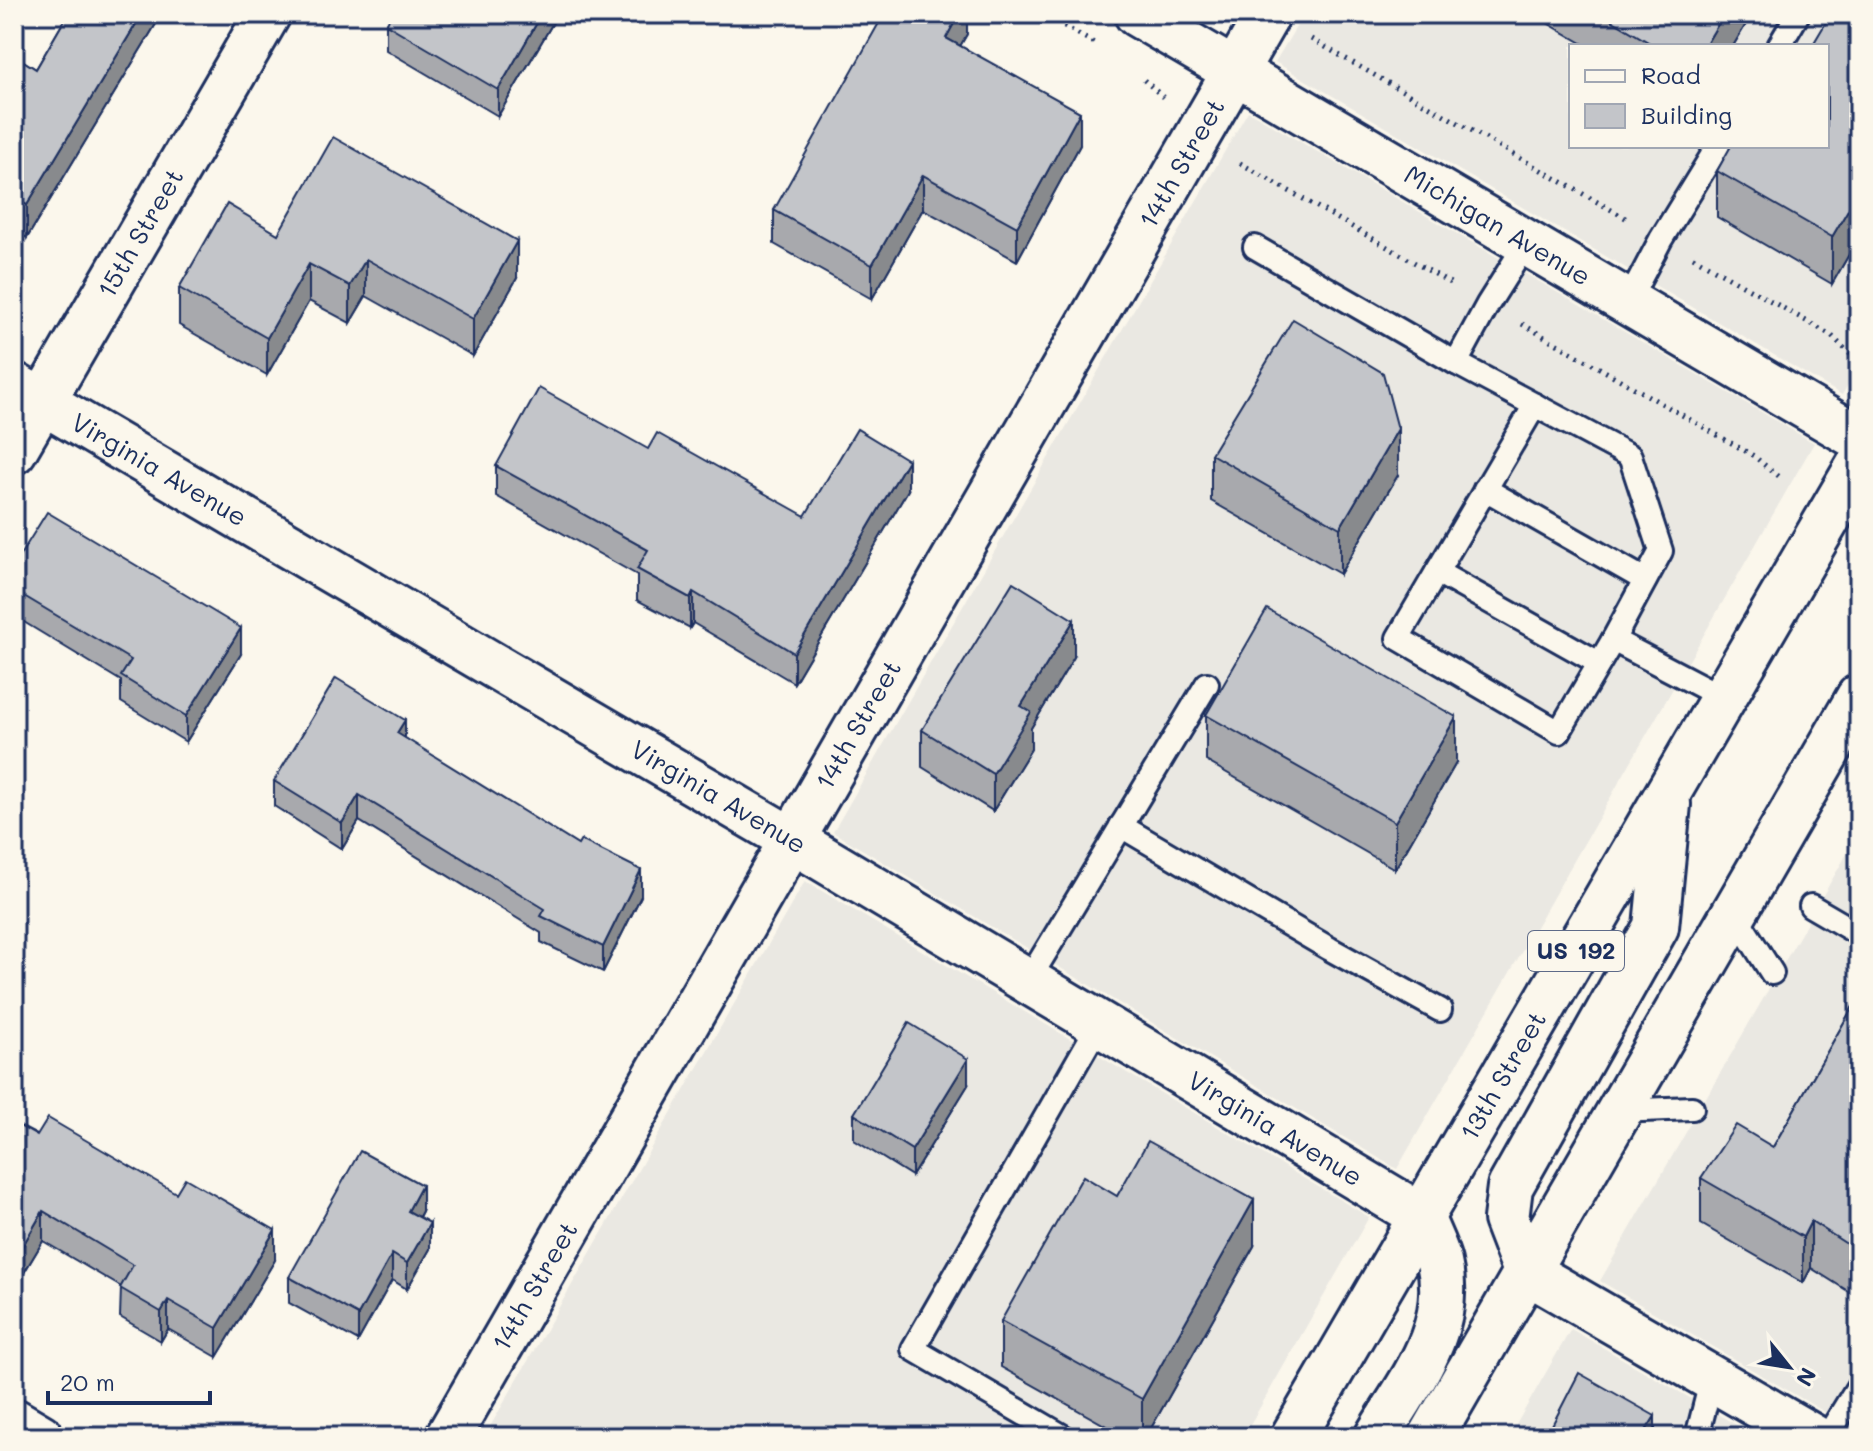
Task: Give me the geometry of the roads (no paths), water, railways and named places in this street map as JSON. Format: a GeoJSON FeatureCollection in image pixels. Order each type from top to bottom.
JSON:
{"type":"FeatureCollection","features":[{"type":"Feature","properties":{"kind":"main road","name":"15th Street"},"geometry":{"type":"LineString","coordinates":[[14,451],[28,394],[268,14]]}},
{"type":"Feature","properties":{"kind":"main road","name":"Michigan Avenue"},"geometry":{"type":"LineString","coordinates":[[1137,14],[1859,438]]}},
{"type":"Feature","properties":{"kind":"main road","name":"14th Street"},"geometry":{"type":"LineString","coordinates":[[448,1437],[1234,71],[1284,23]]}},
{"type":"Feature","properties":{"kind":"main road","name":"Virginia Avenue"},"geometry":{"type":"LineString","coordinates":[[28,394],[792,840],[1421,1216]]}},
{"type":"Feature","properties":{"kind":"main road","name":"13th Street"},"geometry":{"type":"LineString","coordinates":[[1293,1437],[1859,465]]}},
{"type":"Feature","properties":{"kind":"main road"},"geometry":{"type":"LineString","coordinates":[[1431,1437],[1859,697]]}},
{"type":"Feature","properties":{"kind":"main road"},"geometry":{"type":"LineString","coordinates":[[1670,789],[1656,927],[1510,1187],[1506,1219],[1526,1271],[1813,1437]]}},
{"type":"Feature","properties":{"kind":"main road"},"geometry":{"type":"LineString","coordinates":[[1377,1437],[1434,1341],[1443,1303],[1439,1262],[1421,1216]]}},
{"type":"Feature","properties":{"kind":"main road"},"geometry":{"type":"LineString","coordinates":[[14,1421],[41,1437]]}},
{"type":"Feature","properties":{"kind":"lane"},"geometry":{"type":"LineString","coordinates":[[1780,44],[1798,14]]}},
{"type":"Feature","properties":{"kind":"lane"},"geometry":{"type":"LineString","coordinates":[[1628,302],[1661,239],[1717,148]]}},
{"type":"Feature","properties":{"kind":"lane"},"geometry":{"type":"LineString","coordinates":[[1456,363],[1527,242]]}},
{"type":"Feature","properties":{"kind":"lane"},"geometry":{"type":"LineString","coordinates":[[1255,247],[1456,363],[1535,405],[1630,456],[1661,551],[1559,732],[1398,638],[1535,405]]}},
{"type":"Feature","properties":{"kind":"lane"},"geometry":{"type":"LineString","coordinates":[[1485,489],[1645,580]]}},
{"type":"Feature","properties":{"kind":"lane"},"geometry":{"type":"LineString","coordinates":[[1437,572],[1599,663]]}},
{"type":"Feature","properties":{"kind":"lane"},"geometry":{"type":"LineString","coordinates":[[1613,640],[1724,698]]}},
{"type":"Feature","properties":{"kind":"lane"},"geometry":{"type":"LineString","coordinates":[[1028,981],[1207,684]]}},
{"type":"Feature","properties":{"kind":"lane"},"geometry":{"type":"LineString","coordinates":[[1121,826],[1440,1010]]}},
{"type":"Feature","properties":{"kind":"lane"},"geometry":{"type":"LineString","coordinates":[[1811,906],[1859,934]]}},
{"type":"Feature","properties":{"kind":"lane"},"geometry":{"type":"LineString","coordinates":[[1734,913],[1772,973]]}},
{"type":"Feature","properties":{"kind":"lane"},"geometry":{"type":"LineString","coordinates":[[1064,1437],[913,1349],[1099,1024]]}},
{"type":"Feature","properties":{"kind":"lane"},"geometry":{"type":"LineString","coordinates":[[1618,1111],[1692,1108]]}},
{"type":"Feature","properties":{"kind":"lane"},"geometry":{"type":"LineString","coordinates":[[1697,1437],[1712,1378]]}},
{"type":"Feature","properties":{"kind":"lane"},"geometry":{"type":"LineString","coordinates":[[1827,1437],[1859,1385]]}}]}
